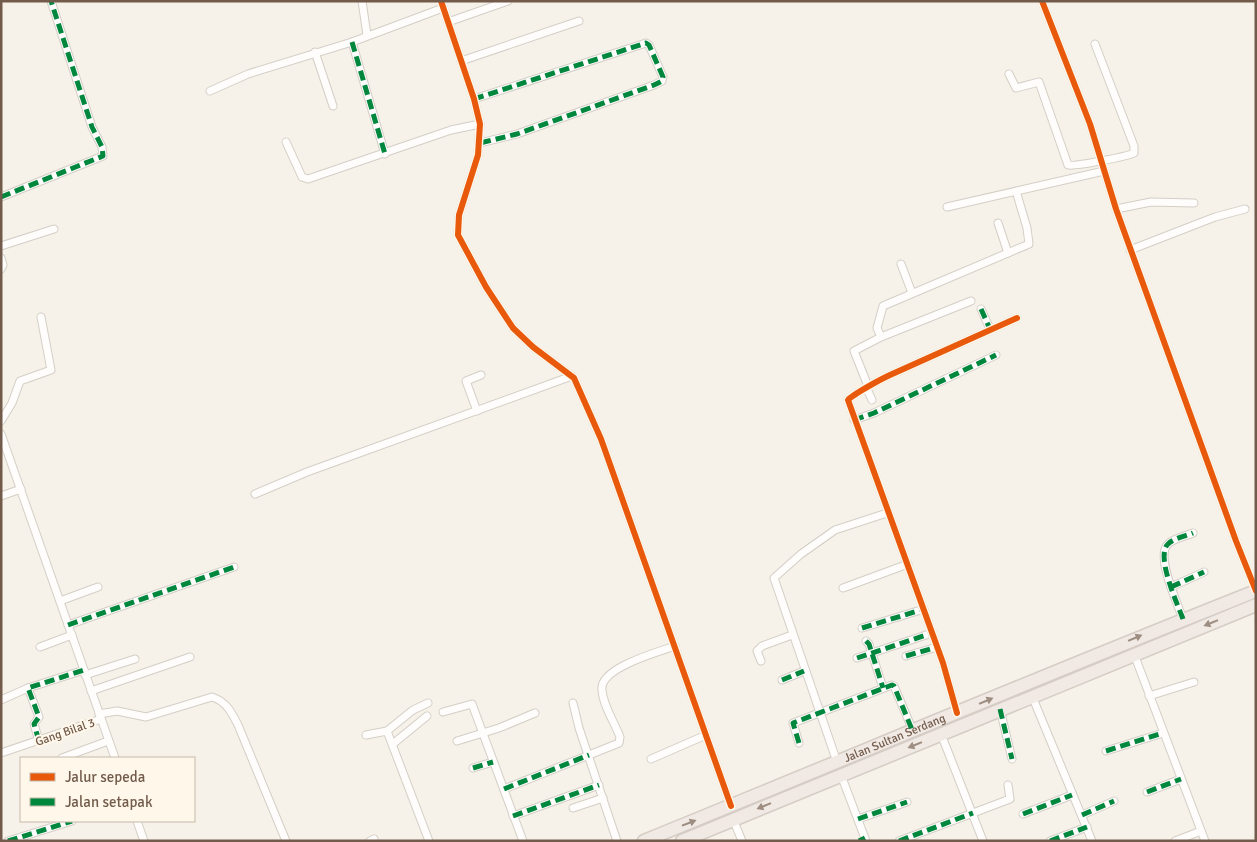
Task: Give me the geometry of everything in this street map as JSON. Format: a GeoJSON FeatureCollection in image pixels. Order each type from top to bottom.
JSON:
{"type":"FeatureCollection","features":[{"type":"Feature","properties":{"kind":"highway","name":"Jalan Sultan Serdang"},"geometry":{"type":"LineString","coordinates":[[839,769],[913,732],[957,713],[1183,619],[1256,591]]}},
{"type":"Feature","properties":{"kind":"highway","name":"Jalan Sultan Serdang"},"geometry":{"type":"LineString","coordinates":[[644,841],[732,812],[839,769],[941,734],[1256,605]]}},
{"type":"Feature","properties":{"kind":"highway"},"geometry":{"type":"LineString","coordinates":[[1068,667],[1073,680]]}},
{"type":"Feature","properties":{"kind":"highway","name":"Jalan Sultan Serdang"},"geometry":{"type":"LineString","coordinates":[[688,840],[732,812]]}},
{"type":"Feature","properties":{"kind":"street"},"geometry":{"type":"LineString","coordinates":[[1,197],[103,156],[102,147],[92,127],[51,1]]}},
{"type":"Feature","properties":{"kind":"street"},"geometry":{"type":"LineString","coordinates":[[362,1],[367,35]]}},
{"type":"Feature","properties":{"kind":"street"},"geometry":{"type":"LineString","coordinates":[[448,22],[508,1]]}},
{"type":"Feature","properties":{"kind":"street"},"geometry":{"type":"LineString","coordinates":[[1042,1],[1090,124],[1130,250],[1256,591]]}},
{"type":"Feature","properties":{"kind":"street"},"geometry":{"type":"LineString","coordinates":[[210,91],[248,74],[352,42],[442,5],[474,99],[480,124],[480,144],[459,215],[458,235],[486,287],[513,328],[533,347],[572,376],[601,439],[742,841]]}},
{"type":"Feature","properties":{"kind":"street"},"geometry":{"type":"LineString","coordinates":[[461,61],[579,21]]}},
{"type":"Feature","properties":{"kind":"street"},"geometry":{"type":"LineString","coordinates":[[352,42],[385,154]]}},
{"type":"Feature","properties":{"kind":"street"},"geometry":{"type":"LineString","coordinates":[[474,99],[646,43],[650,45],[663,77],[662,81],[654,85],[517,134],[480,144]]}},
{"type":"Feature","properties":{"kind":"street"},"geometry":{"type":"LineString","coordinates":[[1009,74],[1016,88],[1039,82],[1068,165],[1131,155],[1134,153],[1134,148],[1095,44]]}},
{"type":"Feature","properties":{"kind":"street"},"geometry":{"type":"LineString","coordinates":[[315,52],[334,106]]}},
{"type":"Feature","properties":{"kind":"street"},"geometry":{"type":"LineString","coordinates":[[286,142],[299,172],[302,177],[308,179],[450,130],[480,124]]}},
{"type":"Feature","properties":{"kind":"street"},"geometry":{"type":"LineString","coordinates":[[947,207],[1104,171]]}},
{"type":"Feature","properties":{"kind":"street"},"geometry":{"type":"LineString","coordinates":[[881,337],[877,328],[881,308],[912,293],[1023,247],[1029,242],[1016,191]]}},
{"type":"Feature","properties":{"kind":"street"},"geometry":{"type":"LineString","coordinates":[[1116,209],[1151,202],[1194,203]]}},
{"type":"Feature","properties":{"kind":"street"},"geometry":{"type":"LineString","coordinates":[[1130,250],[1215,217],[1245,209]]}},
{"type":"Feature","properties":{"kind":"street"},"geometry":{"type":"LineString","coordinates":[[998,223],[1008,253]]}},
{"type":"Feature","properties":{"kind":"street"},"geometry":{"type":"LineString","coordinates":[[1,246],[54,230]]}},
{"type":"Feature","properties":{"kind":"street"},"geometry":{"type":"LineString","coordinates":[[1,258],[3,265],[1,269]]}},
{"type":"Feature","properties":{"kind":"street"},"geometry":{"type":"LineString","coordinates":[[901,264],[912,293]]}},
{"type":"Feature","properties":{"kind":"street"},"geometry":{"type":"LineString","coordinates":[[872,400],[854,351],[881,337],[971,301]]}},
{"type":"Feature","properties":{"kind":"street"},"geometry":{"type":"LineString","coordinates":[[981,309],[990,329]]}},
{"type":"Feature","properties":{"kind":"street"},"geometry":{"type":"LineString","coordinates":[[1,421],[12,402],[20,381],[51,370],[41,317]]}},
{"type":"Feature","properties":{"kind":"street"},"geometry":{"type":"LineString","coordinates":[[957,713],[924,609],[887,513],[848,399],[990,329],[1017,318]]}},
{"type":"Feature","properties":{"kind":"street"},"geometry":{"type":"LineString","coordinates":[[854,420],[874,413],[996,355]]}},
{"type":"Feature","properties":{"kind":"street"},"geometry":{"type":"LineString","coordinates":[[477,411],[466,381],[481,374]]}},
{"type":"Feature","properties":{"kind":"street"},"geometry":{"type":"LineString","coordinates":[[255,494],[307,472],[572,376]]}},
{"type":"Feature","properties":{"kind":"street"},"geometry":{"type":"LineString","coordinates":[[1,434],[114,757]]}},
{"type":"Feature","properties":{"kind":"street"},"geometry":{"type":"LineString","coordinates":[[1,496],[21,489]]}},
{"type":"Feature","properties":{"kind":"street"},"geometry":{"type":"LineString","coordinates":[[863,840],[858,819],[804,671],[774,578],[776,574],[835,530],[887,513]]}},
{"type":"Feature","properties":{"kind":"street"},"geometry":{"type":"LineString","coordinates":[[1183,619],[1165,566],[1165,549],[1168,544],[1193,533]]}},
{"type":"Feature","properties":{"kind":"street"},"geometry":{"type":"LineString","coordinates":[[843,588],[908,564]]}},
{"type":"Feature","properties":{"kind":"street"},"geometry":{"type":"LineString","coordinates":[[68,625],[234,567]]}},
{"type":"Feature","properties":{"kind":"street"},"geometry":{"type":"LineString","coordinates":[[1171,587],[1204,572]]}},
{"type":"Feature","properties":{"kind":"street"},"geometry":{"type":"LineString","coordinates":[[60,601],[98,587]]}},
{"type":"Feature","properties":{"kind":"street"},"geometry":{"type":"LineString","coordinates":[[862,628],[924,609]]}},
{"type":"Feature","properties":{"kind":"street"},"geometry":{"type":"LineString","coordinates":[[857,658],[932,633]]}},
{"type":"Feature","properties":{"kind":"street"},"geometry":{"type":"LineString","coordinates":[[40,647],[72,635]]}},
{"type":"Feature","properties":{"kind":"street"},"geometry":{"type":"LineString","coordinates":[[761,661],[757,650],[762,646],[792,635]]}},
{"type":"Feature","properties":{"kind":"street"},"geometry":{"type":"LineString","coordinates":[[866,641],[869,644],[883,688]]}},
{"type":"Feature","properties":{"kind":"street"},"geometry":{"type":"LineString","coordinates":[[504,789],[589,756],[620,741],[601,689],[609,675],[624,666],[674,646]]}},
{"type":"Feature","properties":{"kind":"street"},"geometry":{"type":"LineString","coordinates":[[906,656],[937,647]]}},
{"type":"Feature","properties":{"kind":"street"},"geometry":{"type":"LineString","coordinates":[[1134,654],[1205,841]]}},
{"type":"Feature","properties":{"kind":"street"},"geometry":{"type":"LineString","coordinates":[[91,691],[190,657]]}},
{"type":"Feature","properties":{"kind":"street"},"geometry":{"type":"LineString","coordinates":[[1,700],[28,688],[135,659]]}},
{"type":"Feature","properties":{"kind":"street"},"geometry":{"type":"LineString","coordinates":[[782,680],[804,671]]}},
{"type":"Feature","properties":{"kind":"street"},"geometry":{"type":"LineString","coordinates":[[1149,696],[1194,682]]}},
{"type":"Feature","properties":{"kind":"street"},"geometry":{"type":"LineString","coordinates":[[799,744],[793,723],[894,685],[913,732]]}},
{"type":"Feature","properties":{"kind":"street"},"geometry":{"type":"LineString","coordinates":[[28,688],[39,717],[34,724],[39,741]]}},
{"type":"Feature","properties":{"kind":"street"},"geometry":{"type":"LineString","coordinates":[[1032,696],[1092,841]]}},
{"type":"Feature","properties":{"kind":"street","name":"Gang Bilal 3"},"geometry":{"type":"LineString","coordinates":[[1,754],[117,711],[146,717],[212,697],[219,699],[228,708],[238,725],[286,841]]}},
{"type":"Feature","properties":{"kind":"street"},"geometry":{"type":"LineString","coordinates":[[366,736],[387,731],[413,710],[428,703]]}},
{"type":"Feature","properties":{"kind":"street"},"geometry":{"type":"LineString","coordinates":[[574,703],[602,798],[617,841]]}},
{"type":"Feature","properties":{"kind":"street"},"geometry":{"type":"LineString","coordinates":[[444,712],[451,712],[472,704],[523,841]]}},
{"type":"Feature","properties":{"kind":"street"},"geometry":{"type":"LineString","coordinates":[[1000,709],[1012,759]]}},
{"type":"Feature","properties":{"kind":"street"},"geometry":{"type":"LineString","coordinates":[[413,710],[420,722]]}},
{"type":"Feature","properties":{"kind":"street"},"geometry":{"type":"LineString","coordinates":[[457,741],[535,713]]}},
{"type":"Feature","properties":{"kind":"street"},"geometry":{"type":"LineString","coordinates":[[394,743],[427,716]]}},
{"type":"Feature","properties":{"kind":"street"},"geometry":{"type":"LineString","coordinates":[[387,731],[394,743],[429,841]]}},
{"type":"Feature","properties":{"kind":"street"},"geometry":{"type":"LineString","coordinates":[[1106,750],[1163,732]]}},
{"type":"Feature","properties":{"kind":"street"},"geometry":{"type":"LineString","coordinates":[[941,734],[983,841]]}},
{"type":"Feature","properties":{"kind":"street"},"geometry":{"type":"LineString","coordinates":[[651,759],[706,735]]}},
{"type":"Feature","properties":{"kind":"street"},"geometry":{"type":"LineString","coordinates":[[65,757],[108,741]]}},
{"type":"Feature","properties":{"kind":"street"},"geometry":{"type":"LineString","coordinates":[[473,768],[493,762]]}},
{"type":"Feature","properties":{"kind":"street"},"geometry":{"type":"LineString","coordinates":[[1147,792],[1181,779]]}},
{"type":"Feature","properties":{"kind":"street"},"geometry":{"type":"LineString","coordinates":[[513,816],[599,785]]}},
{"type":"Feature","properties":{"kind":"street"},"geometry":{"type":"LineString","coordinates":[[899,841],[1010,799],[1008,785]]}},
{"type":"Feature","properties":{"kind":"street"},"geometry":{"type":"LineString","coordinates":[[1023,814],[1072,795]]}},
{"type":"Feature","properties":{"kind":"street"},"geometry":{"type":"LineString","coordinates":[[573,808],[602,798]]}},
{"type":"Feature","properties":{"kind":"street"},"geometry":{"type":"LineString","coordinates":[[1082,816],[1114,801]]}},
{"type":"Feature","properties":{"kind":"street"},"geometry":{"type":"LineString","coordinates":[[858,819],[907,802]]}},
{"type":"Feature","properties":{"kind":"street"},"geometry":{"type":"LineString","coordinates":[[8,841],[69,822]]}},
{"type":"Feature","properties":{"kind":"street"},"geometry":{"type":"LineString","coordinates":[[137,822],[144,841]]}},
{"type":"Feature","properties":{"kind":"street"},"geometry":{"type":"LineString","coordinates":[[1050,841],[1086,828]]}},
{"type":"Feature","properties":{"kind":"street"},"geometry":{"type":"LineString","coordinates":[[1175,841],[1201,831]]}},
{"type":"Feature","properties":{"kind":"marked path"},"geometry":{"type":"LineString","coordinates":[[1,197],[103,156],[102,147],[92,127],[51,1]]}},
{"type":"Feature","properties":{"kind":"marked path"},"geometry":{"type":"LineString","coordinates":[[352,42],[385,154]]}},
{"type":"Feature","properties":{"kind":"marked path"},"geometry":{"type":"LineString","coordinates":[[474,99],[646,43],[649,45],[663,77],[662,81],[654,85],[517,134],[480,143]]}},
{"type":"Feature","properties":{"kind":"marked path"},"geometry":{"type":"LineString","coordinates":[[981,309],[990,329]]}},
{"type":"Feature","properties":{"kind":"marked path"},"geometry":{"type":"LineString","coordinates":[[854,420],[874,413],[996,355]]}},
{"type":"Feature","properties":{"kind":"marked path"},"geometry":{"type":"LineString","coordinates":[[1183,619],[1169,581],[1164,559],[1165,550],[1171,542],[1193,533]]}},
{"type":"Feature","properties":{"kind":"marked path"},"geometry":{"type":"LineString","coordinates":[[68,625],[234,567]]}},
{"type":"Feature","properties":{"kind":"marked path"},"geometry":{"type":"LineString","coordinates":[[1171,587],[1204,572]]}},
{"type":"Feature","properties":{"kind":"marked path"},"geometry":{"type":"LineString","coordinates":[[862,628],[924,609]]}},
{"type":"Feature","properties":{"kind":"marked path"},"geometry":{"type":"LineString","coordinates":[[857,658],[932,633]]}},
{"type":"Feature","properties":{"kind":"marked path"},"geometry":{"type":"LineString","coordinates":[[866,641],[869,644],[883,688]]}},
{"type":"Feature","properties":{"kind":"marked path"},"geometry":{"type":"LineString","coordinates":[[906,656],[937,647]]}},
{"type":"Feature","properties":{"kind":"marked path"},"geometry":{"type":"LineString","coordinates":[[39,741],[34,724],[39,717],[28,688],[84,670]]}},
{"type":"Feature","properties":{"kind":"marked path"},"geometry":{"type":"LineString","coordinates":[[782,680],[804,671]]}},
{"type":"Feature","properties":{"kind":"marked path"},"geometry":{"type":"LineString","coordinates":[[799,743],[793,723],[892,685],[913,732]]}},
{"type":"Feature","properties":{"kind":"marked path"},"geometry":{"type":"LineString","coordinates":[[1000,709],[1012,759]]}},
{"type":"Feature","properties":{"kind":"marked path"},"geometry":{"type":"LineString","coordinates":[[1106,751],[1163,733]]}},
{"type":"Feature","properties":{"kind":"marked path"},"geometry":{"type":"LineString","coordinates":[[504,789],[589,755]]}},
{"type":"Feature","properties":{"kind":"marked path"},"geometry":{"type":"LineString","coordinates":[[473,768],[493,762]]}},
{"type":"Feature","properties":{"kind":"marked path"},"geometry":{"type":"LineString","coordinates":[[1147,792],[1181,779]]}},
{"type":"Feature","properties":{"kind":"marked path"},"geometry":{"type":"LineString","coordinates":[[513,816],[599,785]]}},
{"type":"Feature","properties":{"kind":"marked path"},"geometry":{"type":"LineString","coordinates":[[1023,814],[1072,795]]}},
{"type":"Feature","properties":{"kind":"marked path"},"geometry":{"type":"LineString","coordinates":[[1082,815],[1114,801]]}},
{"type":"Feature","properties":{"kind":"marked path"},"geometry":{"type":"LineString","coordinates":[[858,819],[907,802]]}},
{"type":"Feature","properties":{"kind":"marked path"},"geometry":{"type":"LineString","coordinates":[[899,841],[973,813]]}},
{"type":"Feature","properties":{"kind":"marked path"},"geometry":{"type":"LineString","coordinates":[[8,841],[69,822]]}},
{"type":"Feature","properties":{"kind":"marked path"},"geometry":{"type":"LineString","coordinates":[[1050,841],[1087,827]]}},
{"type":"Feature","properties":{"kind":"marked path"},"geometry":{"type":"LineString","coordinates":[[859,841],[865,838]]}},
{"type":"Feature","properties":{"kind":"cycle path"},"geometry":{"type":"LineString","coordinates":[[441,1],[474,99],[480,124],[478,155],[459,215],[458,235],[486,287],[513,328],[533,347],[574,378],[601,439],[731,806]]}},
{"type":"Feature","properties":{"kind":"cycle path"},"geometry":{"type":"LineString","coordinates":[[1042,1],[1090,124],[1116,209],[1236,541],[1256,591]]}},
{"type":"Feature","properties":{"kind":"cycle path"},"geometry":{"type":"LineString","coordinates":[[957,713],[943,663],[848,400],[886,377],[1017,318]]}}]}
